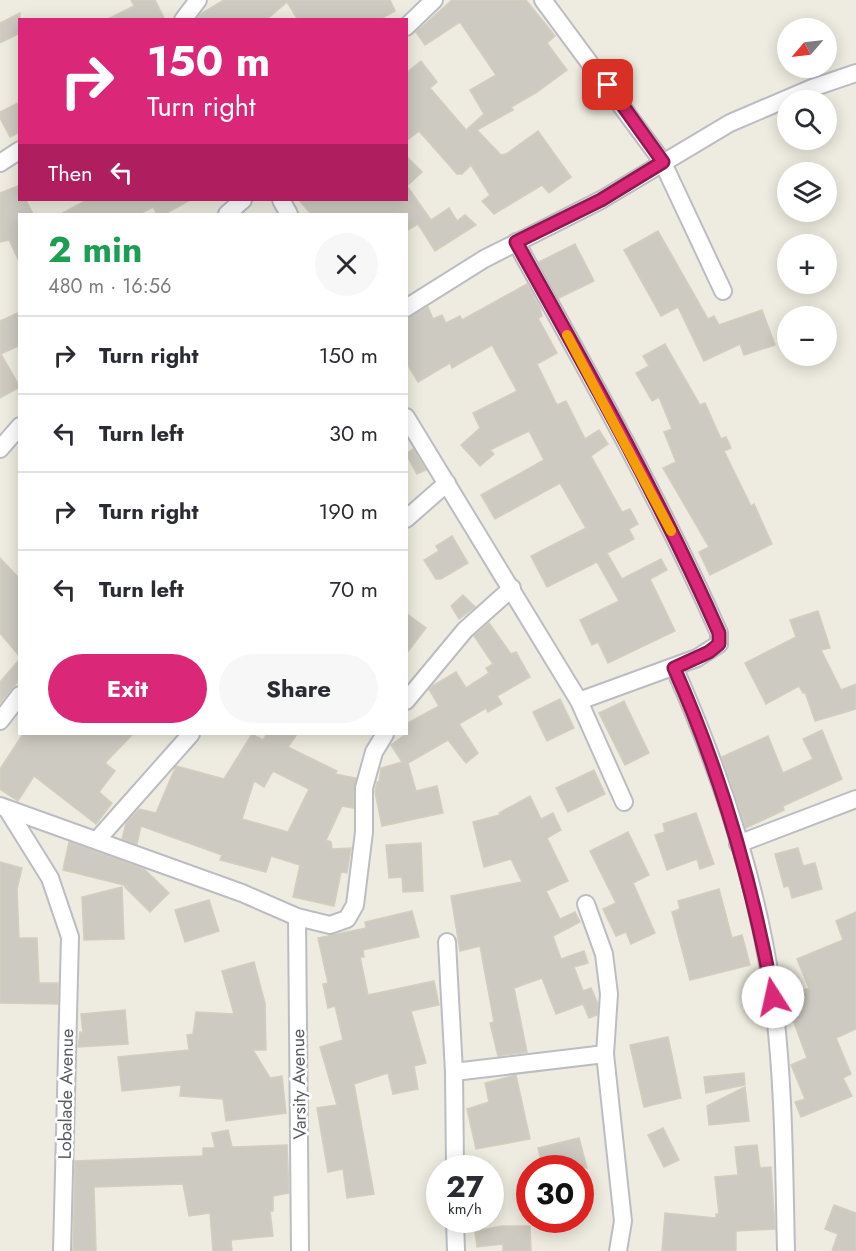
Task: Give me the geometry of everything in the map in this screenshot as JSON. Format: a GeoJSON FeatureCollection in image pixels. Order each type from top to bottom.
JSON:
{"type":"FeatureCollection","features":[{"type":"Feature","properties":{"kind":"street"},"geometry":{"type":"LineString","coordinates":[[184,18],[198,0]]}},
{"type":"Feature","properties":{"kind":"street"},"geometry":{"type":"LineString","coordinates":[[408,25],[434,0]]}},
{"type":"Feature","properties":{"kind":"street"},"geometry":{"type":"LineString","coordinates":[[543,0],[663,162],[723,291]]}},
{"type":"Feature","properties":{"kind":"street"},"geometry":{"type":"LineString","coordinates":[[408,307],[484,259],[601,200],[730,123],[812,88],[856,73]]}},
{"type":"Feature","properties":{"kind":"street"},"geometry":{"type":"LineString","coordinates":[[0,163],[18,151]]}},
{"type":"Feature","properties":{"kind":"street"},"geometry":{"type":"LineString","coordinates":[[228,213],[242,201]]}},
{"type":"Feature","properties":{"kind":"street"},"geometry":{"type":"LineString","coordinates":[[516,242],[603,399],[679,545],[719,633],[719,644],[709,652],[674,668],[579,701]]}},
{"type":"Feature","properties":{"kind":"street"},"geometry":{"type":"LineString","coordinates":[[408,420],[579,701],[624,802]]}},
{"type":"Feature","properties":{"kind":"street"},"geometry":{"type":"LineString","coordinates":[[2,442],[18,428]]}},
{"type":"Feature","properties":{"kind":"street"},"geometry":{"type":"LineString","coordinates":[[408,517],[447,483]]}},
{"type":"Feature","properties":{"kind":"street"},"geometry":{"type":"LineString","coordinates":[[408,699],[465,630],[512,588]]}},
{"type":"Feature","properties":{"kind":"street"},"geometry":{"type":"LineString","coordinates":[[674,668],[704,736],[738,844],[760,926],[773,997],[782,1103],[786,1251]]}},
{"type":"Feature","properties":{"kind":"street"},"geometry":{"type":"LineString","coordinates":[[0,721],[18,698]]}},
{"type":"Feature","properties":{"kind":"street"},"geometry":{"type":"LineString","coordinates":[[97,840],[190,735]]}},
{"type":"Feature","properties":{"kind":"street"},"geometry":{"type":"LineString","coordinates":[[3,807],[242,893],[297,916],[330,926],[351,914],[355,906],[364,832],[364,788],[374,752],[384,735]]}},
{"type":"Feature","properties":{"kind":"street"},"geometry":{"type":"LineString","coordinates":[[738,844],[856,799]]}},
{"type":"Feature","properties":{"kind":"street","name":"Lobalade Avenue"},"geometry":{"type":"LineString","coordinates":[[3,807],[50,878],[70,937],[62,1251]]}},
{"type":"Feature","properties":{"kind":"street"},"geometry":{"type":"LineString","coordinates":[[586,904],[604,954],[609,994],[605,1054],[623,1221],[618,1251]]}},
{"type":"Feature","properties":{"kind":"street","name":"Varsity Avenue"},"geometry":{"type":"LineString","coordinates":[[297,916],[300,1251]]}},
{"type":"Feature","properties":{"kind":"street"},"geometry":{"type":"LineString","coordinates":[[447,942],[454,1072],[455,1155]]}},
{"type":"Feature","properties":{"kind":"street"},"geometry":{"type":"LineString","coordinates":[[454,1072],[605,1054]]}},
{"type":"Feature","properties":{"kind":"street"},"geometry":{"type":"LineString","coordinates":[[455,1233],[456,1251]]}},
{"type":"Feature","properties":{"kind":"building"},"geometry":{"type":"Polygon","coordinates":[[[131,0],[155,0],[164,18],[110,18],[134,6],[131,0]]]}},
{"type":"Feature","properties":{"kind":"building"},"geometry":{"type":"Polygon","coordinates":[[[224,0],[390,0],[395,11],[383,18],[297,18],[287,2],[268,18],[198,18],[224,0]]]}},
{"type":"Feature","properties":{"kind":"building"},"geometry":{"type":"Polygon","coordinates":[[[452,0],[526,0],[555,36],[547,43],[567,70],[537,92],[511,107],[513,110],[477,130],[501,155],[506,154],[538,131],[571,177],[549,193],[542,185],[494,214],[482,201],[490,195],[471,165],[462,174],[457,174],[419,131],[408,139],[408,71],[421,61],[437,82],[430,88],[466,130],[484,114],[470,90],[496,75],[460,22],[425,45],[416,32],[452,0]]]}},
{"type":"Feature","properties":{"kind":"building"},"geometry":{"type":"Polygon","coordinates":[[[20,13],[18,34],[0,43],[0,23],[20,13]]]}},
{"type":"Feature","properties":{"kind":"building"},"geometry":{"type":"Polygon","coordinates":[[[18,103],[18,133],[10,137],[0,118],[0,112],[18,103]]]}},
{"type":"Feature","properties":{"kind":"building"},"geometry":{"type":"Polygon","coordinates":[[[408,158],[422,172],[408,185],[408,158]]]}},
{"type":"Feature","properties":{"kind":"building"},"geometry":{"type":"Polygon","coordinates":[[[18,186],[18,201],[26,201],[32,213],[18,213],[18,259],[9,240],[0,242],[0,193],[18,186]]]}},
{"type":"Feature","properties":{"kind":"building"},"geometry":{"type":"Polygon","coordinates":[[[408,187],[431,220],[449,208],[457,221],[465,215],[476,225],[435,251],[418,224],[408,230],[408,213],[310,213],[300,201],[408,201],[408,187]]]}},
{"type":"Feature","properties":{"kind":"building"},"geometry":{"type":"Polygon","coordinates":[[[85,201],[188,201],[167,213],[156,213],[153,207],[142,213],[63,213],[85,201]]]}},
{"type":"Feature","properties":{"kind":"building"},"geometry":{"type":"Polygon","coordinates":[[[658,231],[708,319],[714,316],[719,325],[762,310],[775,345],[744,355],[740,344],[704,361],[678,307],[661,316],[624,250],[658,231]]]}},
{"type":"Feature","properties":{"kind":"building"},"geometry":{"type":"Polygon","coordinates":[[[575,244],[594,281],[559,298],[539,262],[575,244]]]}},
{"type":"Feature","properties":{"kind":"building"},"geometry":{"type":"Polygon","coordinates":[[[527,284],[540,308],[542,316],[538,318],[557,353],[537,364],[557,405],[566,401],[585,439],[599,430],[608,444],[591,456],[622,512],[630,509],[638,524],[629,529],[634,539],[607,553],[622,579],[661,559],[667,570],[650,579],[675,631],[608,663],[598,642],[592,645],[580,620],[619,601],[597,562],[547,587],[531,556],[586,528],[560,483],[495,519],[481,495],[544,460],[529,431],[490,450],[494,454],[480,466],[461,445],[480,428],[473,413],[517,391],[492,345],[452,368],[450,363],[418,382],[408,365],[408,317],[428,307],[433,319],[442,315],[446,323],[460,316],[462,320],[527,284]]]}},
{"type":"Feature","properties":{"kind":"building"},"geometry":{"type":"Polygon","coordinates":[[[18,313],[18,346],[1,354],[18,384],[18,388],[0,398],[0,321],[18,313]]]}},
{"type":"Feature","properties":{"kind":"building"},"geometry":{"type":"Polygon","coordinates":[[[665,344],[700,405],[705,403],[721,439],[726,437],[731,448],[724,451],[751,506],[754,504],[772,544],[710,575],[699,552],[709,547],[663,468],[676,462],[664,432],[672,429],[659,397],[652,401],[636,373],[649,366],[643,356],[665,344]]]}},
{"type":"Feature","properties":{"kind":"building"},"geometry":{"type":"Polygon","coordinates":[[[413,449],[426,470],[417,474],[408,458],[408,453],[413,449]]]}},
{"type":"Feature","properties":{"kind":"building"},"geometry":{"type":"Polygon","coordinates":[[[452,536],[468,563],[441,579],[436,579],[424,560],[439,551],[436,546],[452,536]]]}},
{"type":"Feature","properties":{"kind":"building"},"geometry":{"type":"Polygon","coordinates":[[[0,558],[18,577],[18,655],[0,633],[0,558]]]}},
{"type":"Feature","properties":{"kind":"building"},"geometry":{"type":"Polygon","coordinates":[[[463,595],[475,607],[459,619],[451,606],[463,595]]]}},
{"type":"Feature","properties":{"kind":"building"},"geometry":{"type":"Polygon","coordinates":[[[818,611],[830,648],[821,650],[841,690],[856,684],[856,709],[815,721],[805,692],[803,693],[799,686],[766,704],[745,663],[796,637],[790,620],[818,611]]]}},
{"type":"Feature","properties":{"kind":"building"},"geometry":{"type":"Polygon","coordinates":[[[408,614],[426,628],[408,651],[408,614]]]}},
{"type":"Feature","properties":{"kind":"building"},"geometry":{"type":"Polygon","coordinates":[[[489,623],[511,654],[516,652],[530,677],[497,696],[502,704],[488,712],[486,708],[459,724],[478,753],[466,763],[448,740],[408,763],[416,791],[437,786],[443,813],[382,826],[375,792],[381,768],[402,762],[391,745],[408,735],[408,723],[439,706],[429,689],[456,672],[466,688],[489,673],[486,668],[493,664],[474,636],[489,623]]]}},
{"type":"Feature","properties":{"kind":"building"},"geometry":{"type":"Polygon","coordinates":[[[18,661],[18,681],[0,703],[0,682],[18,661]]]}},
{"type":"Feature","properties":{"kind":"building"},"geometry":{"type":"Polygon","coordinates":[[[560,699],[574,728],[547,741],[533,712],[560,699]]]}},
{"type":"Feature","properties":{"kind":"building"},"geometry":{"type":"Polygon","coordinates":[[[624,701],[649,753],[625,765],[599,713],[624,701]]]}},
{"type":"Feature","properties":{"kind":"building"},"geometry":{"type":"Polygon","coordinates":[[[822,730],[842,779],[783,806],[784,810],[746,828],[722,757],[768,736],[783,773],[813,759],[803,739],[822,730]]]}},
{"type":"Feature","properties":{"kind":"building"},"geometry":{"type":"Polygon","coordinates":[[[22,735],[132,735],[105,763],[115,771],[99,792],[112,803],[96,824],[34,776],[18,801],[0,789],[0,769],[22,735]]]}},
{"type":"Feature","properties":{"kind":"building"},"geometry":{"type":"Polygon","coordinates":[[[251,735],[263,740],[266,735],[296,735],[288,747],[337,771],[335,774],[356,778],[354,808],[342,806],[326,840],[331,842],[332,849],[351,848],[347,873],[341,872],[334,906],[293,897],[300,865],[271,856],[266,872],[220,860],[222,855],[141,826],[137,844],[122,839],[126,823],[139,809],[156,813],[176,766],[224,779],[251,735]],[[273,771],[264,787],[254,781],[242,819],[288,832],[309,789],[273,771]]]}},
{"type":"Feature","properties":{"kind":"building"},"geometry":{"type":"Polygon","coordinates":[[[594,770],[605,794],[568,812],[556,788],[594,770]]]}},
{"type":"Feature","properties":{"kind":"building"},"geometry":{"type":"Polygon","coordinates":[[[530,796],[541,819],[553,813],[561,830],[547,838],[568,881],[546,891],[560,919],[575,912],[580,922],[553,936],[561,959],[584,951],[588,963],[574,967],[583,991],[591,988],[598,1004],[597,1015],[589,1018],[583,1004],[556,1014],[542,978],[514,988],[527,1052],[498,1056],[490,1023],[494,1022],[480,946],[460,951],[451,896],[522,882],[511,859],[484,867],[473,822],[500,815],[499,813],[530,796]]]}},
{"type":"Feature","properties":{"kind":"building"},"geometry":{"type":"Polygon","coordinates":[[[696,813],[714,864],[700,869],[697,859],[667,870],[655,835],[665,832],[663,824],[696,813]]]}},
{"type":"Feature","properties":{"kind":"building"},"geometry":{"type":"Polygon","coordinates":[[[628,832],[649,875],[633,883],[655,933],[631,944],[626,932],[616,936],[603,909],[616,903],[590,851],[628,832]]]}},
{"type":"Feature","properties":{"kind":"building"},"geometry":{"type":"Polygon","coordinates":[[[69,842],[144,869],[169,893],[150,912],[125,887],[128,886],[63,870],[69,842]]]}},
{"type":"Feature","properties":{"kind":"building"},"geometry":{"type":"Polygon","coordinates":[[[421,843],[423,891],[403,892],[402,877],[389,878],[386,845],[421,843]]]}},
{"type":"Feature","properties":{"kind":"building"},"geometry":{"type":"Polygon","coordinates":[[[798,848],[803,866],[815,863],[822,889],[792,898],[789,886],[784,887],[775,854],[798,848]]]}},
{"type":"Feature","properties":{"kind":"building"},"geometry":{"type":"Polygon","coordinates":[[[0,862],[22,868],[17,889],[19,938],[37,938],[39,983],[58,983],[58,1004],[0,1003],[0,862]]]}},
{"type":"Feature","properties":{"kind":"building"},"geometry":{"type":"Polygon","coordinates":[[[122,887],[124,939],[84,940],[82,897],[122,887]]]}},
{"type":"Feature","properties":{"kind":"building"},"geometry":{"type":"Polygon","coordinates":[[[719,889],[732,938],[742,935],[750,965],[690,980],[672,912],[680,909],[678,901],[719,889]]]}},
{"type":"Feature","properties":{"kind":"building"},"geometry":{"type":"Polygon","coordinates":[[[209,900],[219,931],[185,942],[175,910],[209,900]]]}},
{"type":"Feature","properties":{"kind":"building"},"geometry":{"type":"Polygon","coordinates":[[[412,911],[419,937],[363,950],[364,957],[360,957],[368,995],[434,981],[439,1005],[411,1011],[426,1063],[414,1066],[418,1089],[393,1094],[388,1073],[354,1084],[374,1194],[347,1198],[343,1169],[328,1172],[317,1108],[337,1105],[320,1047],[343,1040],[335,1006],[328,1008],[323,984],[328,983],[318,938],[366,928],[365,922],[412,911]]]}},
{"type":"Feature","properties":{"kind":"building"},"geometry":{"type":"Polygon","coordinates":[[[856,912],[856,1029],[836,1038],[851,1074],[843,1078],[852,1096],[801,1117],[795,1102],[805,1099],[791,1065],[807,1058],[785,998],[809,988],[797,959],[843,940],[836,921],[856,912]]]}},
{"type":"Feature","properties":{"kind":"building"},"geometry":{"type":"Polygon","coordinates":[[[254,962],[265,1003],[266,1050],[253,1050],[270,1078],[282,1076],[286,1113],[226,1121],[223,1099],[180,1096],[181,1085],[122,1091],[118,1057],[189,1050],[187,1035],[193,1034],[196,1012],[234,1014],[222,971],[254,962]]]}},
{"type":"Feature","properties":{"kind":"building"},"geometry":{"type":"Polygon","coordinates":[[[125,1010],[128,1044],[78,1047],[80,1032],[83,1033],[81,1014],[125,1010]]]}},
{"type":"Feature","properties":{"kind":"building"},"geometry":{"type":"Polygon","coordinates":[[[668,1037],[681,1098],[644,1107],[630,1045],[668,1037]]]}},
{"type":"Feature","properties":{"kind":"building"},"geometry":{"type":"Polygon","coordinates":[[[744,1073],[745,1085],[706,1093],[704,1077],[744,1073]]]}},
{"type":"Feature","properties":{"kind":"building"},"geometry":{"type":"Polygon","coordinates":[[[516,1075],[530,1139],[476,1149],[467,1109],[489,1102],[485,1083],[516,1075]]]}},
{"type":"Feature","properties":{"kind":"building"},"geometry":{"type":"Polygon","coordinates":[[[745,1087],[749,1121],[709,1125],[707,1106],[745,1087]]]}},
{"type":"Feature","properties":{"kind":"building"},"geometry":{"type":"Polygon","coordinates":[[[663,1128],[679,1160],[664,1167],[648,1135],[663,1128]]]}},
{"type":"Feature","properties":{"kind":"building"},"geometry":{"type":"Polygon","coordinates":[[[228,1130],[232,1147],[287,1145],[289,1193],[273,1196],[273,1211],[270,1211],[273,1236],[231,1240],[232,1251],[213,1251],[210,1213],[189,1216],[183,1184],[94,1187],[96,1251],[73,1251],[75,1161],[203,1156],[203,1148],[215,1148],[212,1133],[228,1130]]]}},
{"type":"Feature","properties":{"kind":"building"},"geometry":{"type":"Polygon","coordinates":[[[579,1138],[584,1155],[540,1155],[538,1148],[579,1138]]]}},
{"type":"Feature","properties":{"kind":"building"},"geometry":{"type":"Polygon","coordinates":[[[757,1145],[760,1168],[771,1167],[775,1229],[736,1231],[736,1251],[662,1251],[665,1213],[716,1218],[716,1214],[719,1214],[715,1177],[738,1175],[735,1147],[757,1145]]]}},
{"type":"Feature","properties":{"kind":"building"},"geometry":{"type":"Polygon","coordinates":[[[834,1205],[856,1213],[856,1251],[832,1251],[838,1234],[825,1229],[834,1205]]]}},
{"type":"Feature","properties":{"kind":"building"},"geometry":{"type":"Polygon","coordinates":[[[504,1226],[516,1226],[516,1233],[530,1233],[531,1251],[503,1251],[503,1244],[477,1247],[475,1233],[504,1233],[504,1226]]]}},
{"type":"Feature","properties":{"kind":"slow traffic"},"geometry":{"type":"LineString","coordinates":[[567,335],[603,399],[671,531]]}},
{"type":"Feature","properties":{"kind":"route"},"geometry":{"type":"LineString","coordinates":[[608,85],[663,162],[601,200],[549,228],[516,242],[603,399],[690,566],[719,633],[719,644],[709,652],[674,668],[704,736],[738,844],[760,926],[773,997]]}}]}
